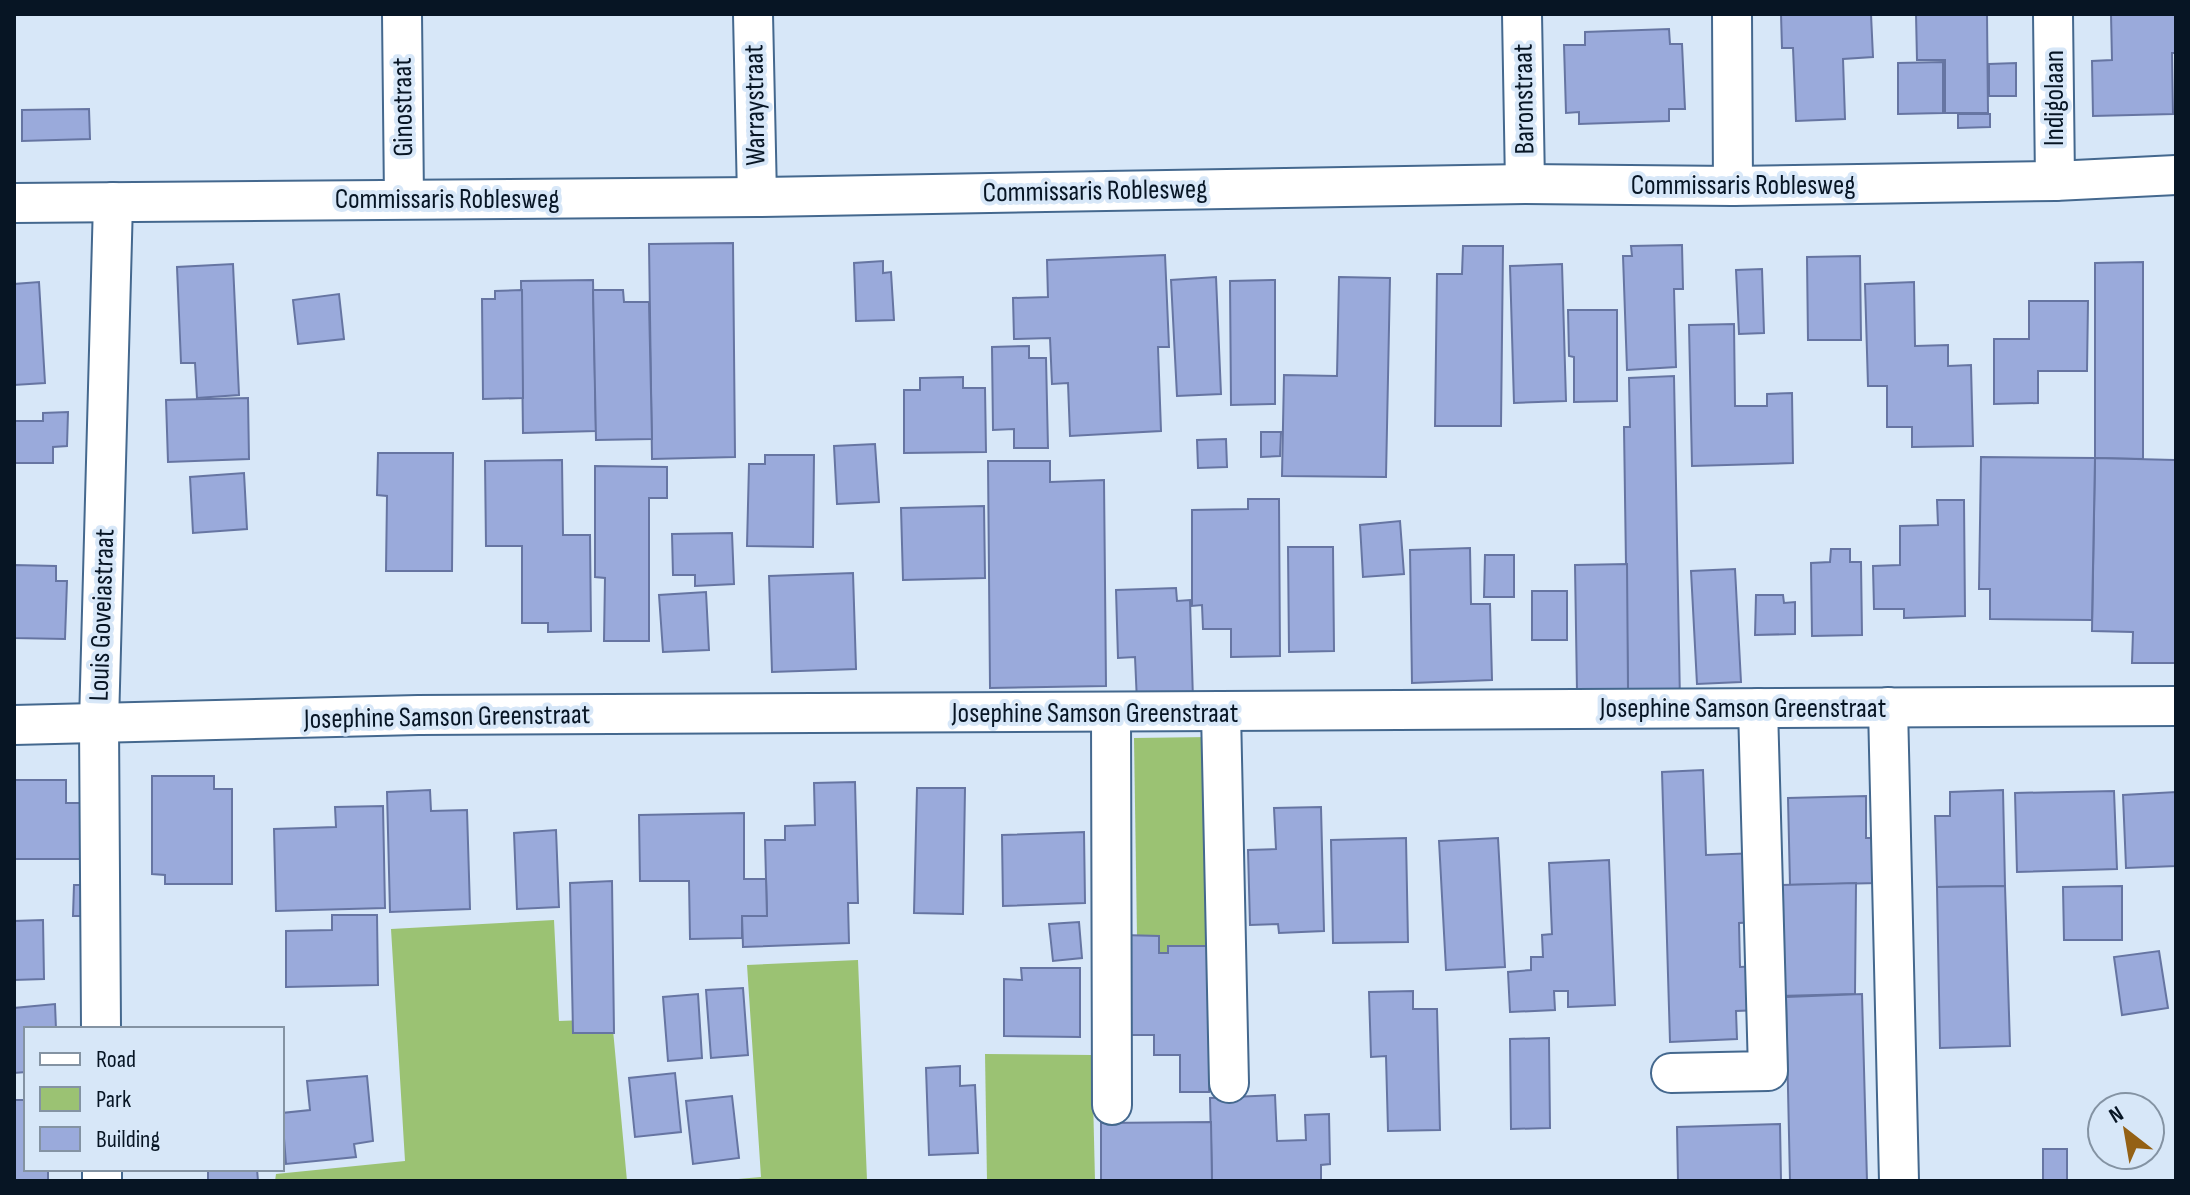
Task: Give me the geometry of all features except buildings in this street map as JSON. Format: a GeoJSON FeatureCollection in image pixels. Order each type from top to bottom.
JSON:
{"type":"FeatureCollection","features":[{"type":"Feature","properties":{"kind":"street","name":"Ginostraat"},"geometry":{"type":"LineString","coordinates":[[402,14],[404,199]]}},
{"type":"Feature","properties":{"kind":"street","name":"Warraystraat"},"geometry":{"type":"LineString","coordinates":[[753,14],[757,197]]}},
{"type":"Feature","properties":{"kind":"street","name":"Baronstraat"},"geometry":{"type":"LineString","coordinates":[[1522,14],[1525,184]]}},
{"type":"Feature","properties":{"kind":"street"},"geometry":{"type":"LineString","coordinates":[[1732,14],[1733,186]]}},
{"type":"Feature","properties":{"kind":"street","name":"Indigolaan"},"geometry":{"type":"LineString","coordinates":[[2053,14],[2055,181]]}},
{"type":"Feature","properties":{"kind":"street","name":"Commissaris Roblesweg"},"geometry":{"type":"LineString","coordinates":[[14,203],[757,197],[1525,184],[1733,186],[2055,181],[2176,175]]}},
{"type":"Feature","properties":{"kind":"street","name":"Louis Goveiastraat"},"geometry":{"type":"LineString","coordinates":[[101,1027],[99,723],[113,202]]}},
{"type":"Feature","properties":{"kind":"street","name":"Josephine Samson Greenstraat"},"geometry":{"type":"LineString","coordinates":[[14,725],[418,715],[2176,706]]}},
{"type":"Feature","properties":{"kind":"street"},"geometry":{"type":"LineString","coordinates":[[1888,707],[1899,1181]]}},
{"type":"Feature","properties":{"kind":"street"},"geometry":{"type":"LineString","coordinates":[[1671,1073],[1768,1071],[1758,708]]}},
{"type":"Feature","properties":{"kind":"street"},"geometry":{"type":"LineString","coordinates":[[1111,712],[1112,1105]]}},
{"type":"Feature","properties":{"kind":"street"},"geometry":{"type":"LineString","coordinates":[[1221,712],[1229,1083]]}},
{"type":"Feature","properties":{"kind":"green space"},"geometry":{"type":"Polygon","coordinates":[[[1210,737],[1211,946],[1159,953],[1137,936],[1134,738],[1210,737]]]}},
{"type":"Feature","properties":{"kind":"green space"},"geometry":{"type":"Polygon","coordinates":[[[554,920],[559,1021],[612,1019],[627,1181],[275,1181],[276,1174],[405,1161],[391,929],[554,920]]]}},
{"type":"Feature","properties":{"kind":"green space"},"geometry":{"type":"Polygon","coordinates":[[[858,960],[867,1180],[883,1181],[715,1181],[761,1177],[747,965],[858,960]]]}},
{"type":"Feature","properties":{"kind":"green space"},"geometry":{"type":"Polygon","coordinates":[[[985,1054],[1092,1055],[1095,1181],[987,1181],[985,1054]]]}}]}
